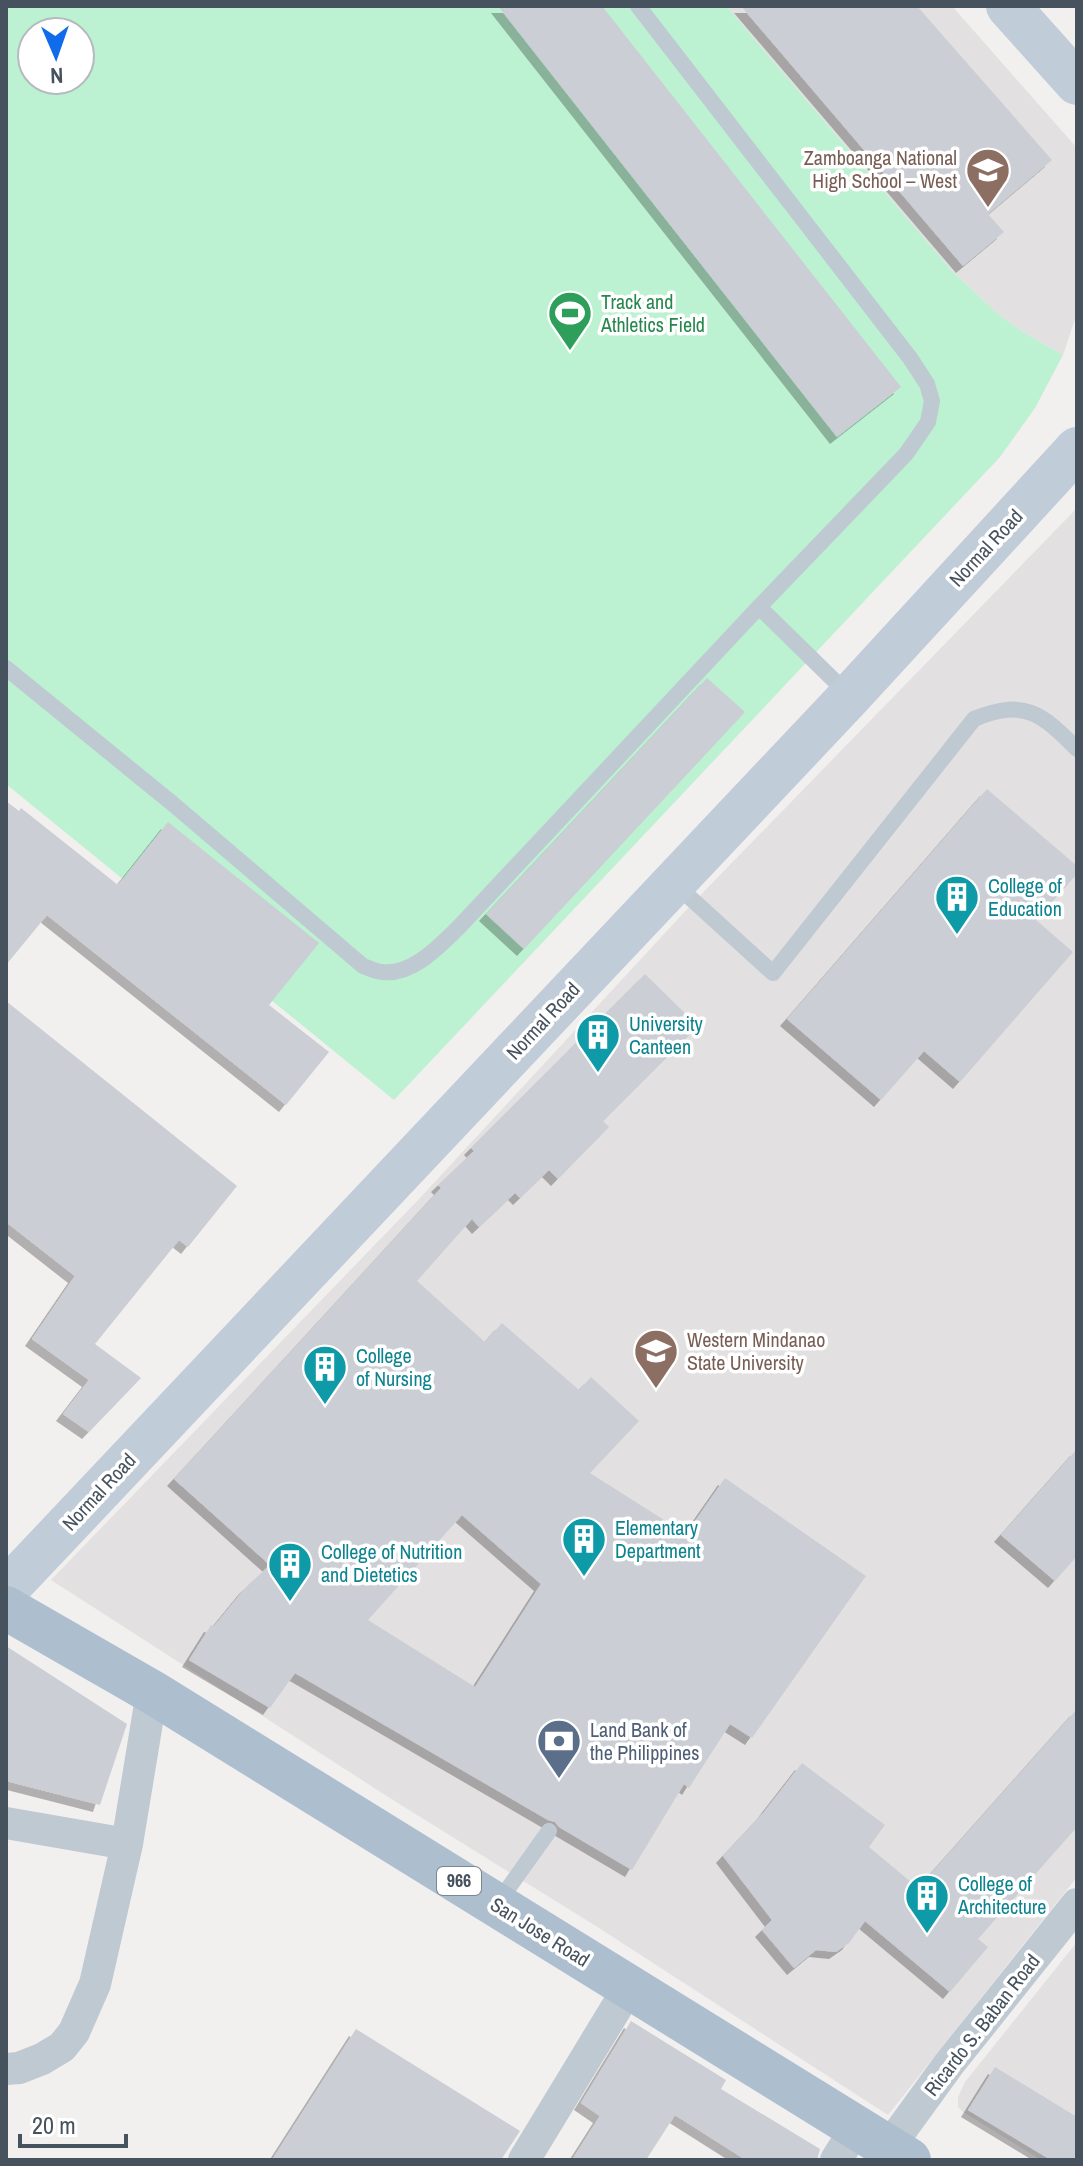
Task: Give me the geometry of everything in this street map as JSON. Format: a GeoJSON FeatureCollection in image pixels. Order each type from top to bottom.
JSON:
{"type":"FeatureCollection","features":[{"type":"Feature","properties":{"kind":"main road","name":"San Jose Road"},"geometry":{"type":"LineString","coordinates":[[6,1608],[152,1692],[629,1987],[872,2149]]}},
{"type":"Feature","properties":{"kind":"street"},"geometry":{"type":"LineString","coordinates":[[1008,6],[1077,83]]}},
{"type":"Feature","properties":{"kind":"street","name":"Normal Road"},"geometry":{"type":"LineString","coordinates":[[6,1590],[850,696],[1077,449]]}},
{"type":"Feature","properties":{"kind":"street"},"geometry":{"type":"LineString","coordinates":[[6,2069],[19,2068],[42,2059],[62,2047],[74,2032],[95,1984],[127,1844],[152,1692]]}},
{"type":"Feature","properties":{"kind":"street"},"geometry":{"type":"LineString","coordinates":[[6,1823],[127,1844]]}},
{"type":"Feature","properties":{"kind":"street","name":"Ricardo S. Baban Road"},"geometry":{"type":"LineString","coordinates":[[872,2149],[949,2064],[1077,1904]]}},
{"type":"Feature","properties":{"kind":"street"},"geometry":{"type":"LineString","coordinates":[[524,2160],[629,1987]]}},
{"type":"Feature","properties":{"kind":"lane"},"geometry":{"type":"LineString","coordinates":[[6,668],[173,804],[363,966],[383,973],[406,969],[430,954],[458,928],[906,454],[928,422],[932,401],[927,384],[910,358],[638,6]]}},
{"type":"Feature","properties":{"kind":"lane"},"geometry":{"type":"LineString","coordinates":[[759,607],[850,696]]}},
{"type":"Feature","properties":{"kind":"lane"},"geometry":{"type":"LineString","coordinates":[[673,882],[773,973],[974,719],[1009,710],[1031,711],[1051,724],[1077,749]]}},
{"type":"Feature","properties":{"kind":"lane"},"geometry":{"type":"LineString","coordinates":[[497,1905],[549,1831]]}},
{"type":"Feature","properties":{"kind":"shaded area","name":"Zamboanga National High School – West"},"geometry":{"type":"Polygon","coordinates":[[[726,6],[952,6],[1077,148],[1077,313],[1063,355],[998,314],[951,270],[726,6]]]}},
{"type":"Feature","properties":{"kind":"shaded area","name":"Western Mindanao State University"},"geometry":{"type":"Polygon","coordinates":[[[1077,508],[1077,1877],[888,2115],[51,1580],[419,1199],[689,907],[1077,508]]]}},
{"type":"Feature","properties":{"kind":"shaded area"},"geometry":{"type":"Polygon","coordinates":[[[1077,1942],[1077,2160],[1041,2160],[963,2112],[958,2107],[958,2097],[965,2082],[1077,1942]]]}},
{"type":"Feature","properties":{"kind":"green space"},"geometry":{"type":"Polygon","coordinates":[[[6,6],[726,6],[951,270],[998,314],[1063,355],[1035,408],[1000,457],[394,1100],[6,784],[6,6]]]}},
{"type":"Feature","properties":{"kind":"building"},"geometry":{"type":"Polygon","coordinates":[[[498,6],[602,6],[901,387],[837,437],[498,6]]]}},
{"type":"Feature","properties":{"kind":"building","name":"Zamboanga National High School – West"},"geometry":{"type":"Polygon","coordinates":[[[741,6],[917,6],[1052,160],[988,214],[1004,232],[963,266],[741,6]]]}},
{"type":"Feature","properties":{"kind":"building"},"geometry":{"type":"Polygon","coordinates":[[[707,678],[745,712],[524,949],[486,914],[707,678]]]}},
{"type":"Feature","properties":{"kind":"building","name":"College of Education"},"geometry":{"type":"Polygon","coordinates":[[[987,789],[1077,866],[1077,874],[1036,920],[1073,952],[960,1082],[924,1051],[881,1100],[787,1019],[987,789]]]}},
{"type":"Feature","properties":{"kind":"building"},"geometry":{"type":"Polygon","coordinates":[[[6,801],[19,811],[21,808],[118,885],[168,822],[319,943],[269,1005],[329,1052],[286,1105],[47,915],[6,965],[6,801]]]}},
{"type":"Feature","properties":{"kind":"building"},"geometry":{"type":"Polygon","coordinates":[[[645,974],[698,1026],[603,1121],[609,1127],[558,1179],[549,1170],[520,1198],[515,1193],[479,1227],[472,1219],[417,1281],[485,1342],[502,1323],[579,1390],[591,1377],[639,1421],[590,1473],[686,1534],[725,1478],[866,1576],[752,1738],[730,1724],[689,1788],[684,1784],[632,1870],[555,1822],[295,1673],[270,1708],[189,1660],[211,1625],[214,1626],[246,1587],[270,1565],[174,1479],[441,1188],[438,1185],[474,1151],[471,1148],[645,974]],[[462,1515],[368,1620],[475,1687],[541,1584],[462,1515]]]}},
{"type":"Feature","properties":{"kind":"building"},"geometry":{"type":"Polygon","coordinates":[[[6,1001],[237,1186],[188,1247],[179,1240],[95,1344],[141,1378],[89,1432],[63,1414],[89,1380],[32,1339],[75,1276],[6,1222],[6,1001]]]}},
{"type":"Feature","properties":{"kind":"building"},"geometry":{"type":"Polygon","coordinates":[[[1077,1449],[1077,1556],[1055,1581],[1001,1535],[1077,1449]]]}},
{"type":"Feature","properties":{"kind":"building"},"geometry":{"type":"Polygon","coordinates":[[[6,1646],[127,1724],[100,1805],[6,1781],[6,1646]]]}},
{"type":"Feature","properties":{"kind":"building"},"geometry":{"type":"Polygon","coordinates":[[[1077,1709],[1077,1827],[978,1939],[988,1947],[950,1992],[865,1921],[849,1943],[836,1952],[816,1950],[794,1968],[762,1930],[772,1920],[723,1856],[764,1812],[802,1763],[885,1825],[869,1847],[918,1888],[1077,1709]]]}},
{"type":"Feature","properties":{"kind":"building"},"geometry":{"type":"Polygon","coordinates":[[[631,2021],[726,2080],[721,2089],[820,2149],[817,2160],[746,2160],[675,2115],[646,2160],[572,2160],[600,2116],[581,2103],[631,2021]]]}},
{"type":"Feature","properties":{"kind":"building"},"geometry":{"type":"Polygon","coordinates":[[[356,2029],[520,2131],[501,2160],[272,2160],[356,2029]]]}},
{"type":"Feature","properties":{"kind":"building"},"geometry":{"type":"Polygon","coordinates":[[[995,2067],[1077,2117],[1077,2160],[1051,2160],[968,2110],[995,2067]]]}},
{"type":"Feature","properties":{"kind":"place","name":"Zamboanga National High School – West"},"geometry":{"type":"Point","coordinates":[988,209]}},
{"type":"Feature","properties":{"kind":"place","name":"Track and Athletics Field"},"geometry":{"type":"Point","coordinates":[570,352]}},
{"type":"Feature","properties":{"kind":"place","name":"College of Education"},"geometry":{"type":"Point","coordinates":[957,936]}},
{"type":"Feature","properties":{"kind":"place","name":"University Canteen"},"geometry":{"type":"Point","coordinates":[598,1074]}},
{"type":"Feature","properties":{"kind":"place","name":"Western Mindanao State University"},"geometry":{"type":"Point","coordinates":[656,1390]}},
{"type":"Feature","properties":{"kind":"place","name":"College of Nursing"},"geometry":{"type":"Point","coordinates":[325,1406]}},
{"type":"Feature","properties":{"kind":"place","name":"Elementary Department"},"geometry":{"type":"Point","coordinates":[584,1578]}},
{"type":"Feature","properties":{"kind":"place","name":"College of Nutrition and Dietetics"},"geometry":{"type":"Point","coordinates":[290,1603]}},
{"type":"Feature","properties":{"kind":"place","name":"Land Bank of the Philippines"},"geometry":{"type":"Point","coordinates":[559,1780]}},
{"type":"Feature","properties":{"kind":"place","name":"College of Architecture"},"geometry":{"type":"Point","coordinates":[927,1935]}}]}
